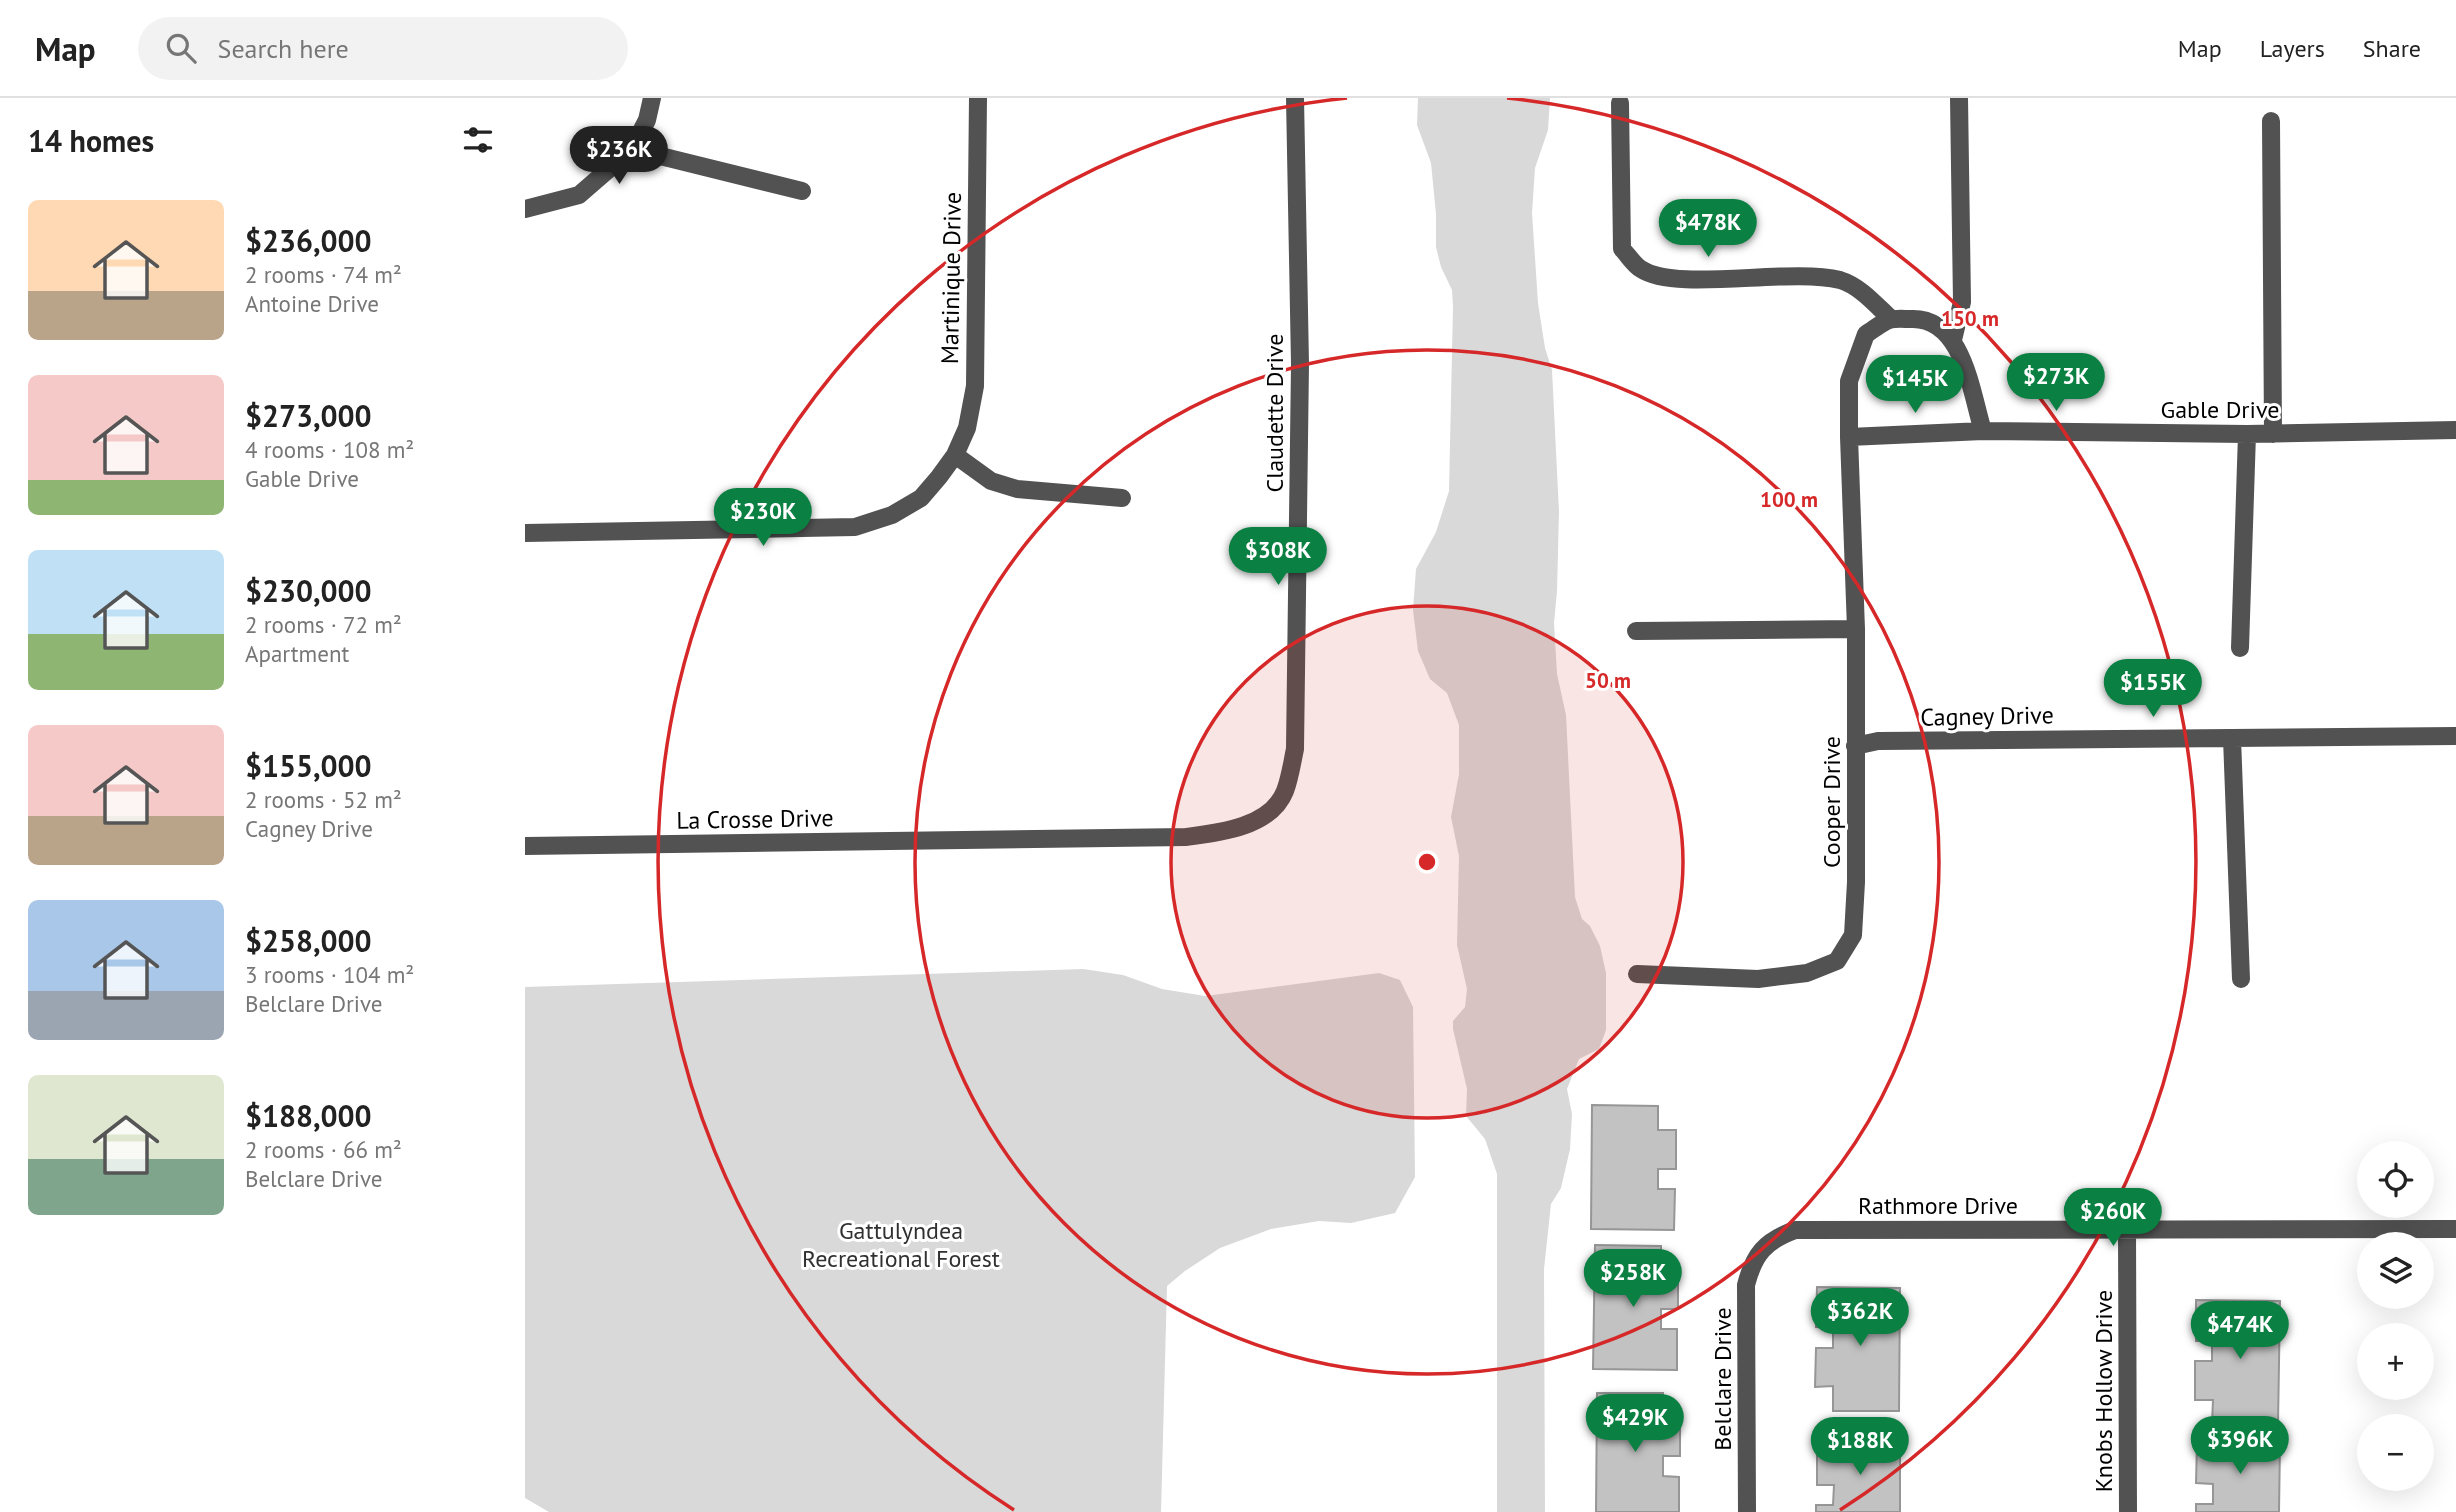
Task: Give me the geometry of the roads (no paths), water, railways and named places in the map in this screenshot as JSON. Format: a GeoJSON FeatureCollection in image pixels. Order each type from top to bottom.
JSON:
{"type":"FeatureCollection","features":[{"type":"Feature","properties":{"kind":"street"},"geometry":{"type":"LineString","coordinates":[[525,209],[579,195],[632,149],[646,120],[652,98]]}},
{"type":"Feature","properties":{"kind":"street","name":"Martinique Drive"},"geometry":{"type":"LineString","coordinates":[[525,533],[855,527],[892,515],[921,498],[955,455],[967,428],[975,386],[978,98]]}},
{"type":"Feature","properties":{"kind":"street","name":"Claudette Drive"},"geometry":{"type":"LineString","coordinates":[[986,841],[1186,837],[1230,831],[1271,812],[1285,793],[1295,749],[1300,364],[1295,98]]}},
{"type":"Feature","properties":{"kind":"street"},"geometry":{"type":"LineString","coordinates":[[1953,340],[1962,302],[1959,98]]}},
{"type":"Feature","properties":{"kind":"street"},"geometry":{"type":"LineString","coordinates":[[1620,103],[1622,249],[1641,269],[1662,276],[1687,279],[1807,275],[1842,281],[1865,295],[1891,319]]}},
{"type":"Feature","properties":{"kind":"street"},"geometry":{"type":"LineString","coordinates":[[2271,121],[2273,434]]}},
{"type":"Feature","properties":{"kind":"street"},"geometry":{"type":"LineString","coordinates":[[632,149],[802,191]]}},
{"type":"Feature","properties":{"kind":"street"},"geometry":{"type":"LineString","coordinates":[[1849,437],[1849,381],[1866,334],[1891,319],[1924,318],[1953,340],[1967,371],[1983,431]]}},
{"type":"Feature","properties":{"kind":"street","name":"Gable Drive"},"geometry":{"type":"LineString","coordinates":[[1849,437],[1983,431],[2273,434],[2456,430]]}},
{"type":"Feature","properties":{"kind":"street"},"geometry":{"type":"LineString","coordinates":[[2240,648],[2247,434]]}},
{"type":"Feature","properties":{"kind":"street","name":"Cooper Drive"},"geometry":{"type":"LineString","coordinates":[[1637,974],[1759,979],[1807,973],[1836,961],[1853,934],[1856,882],[1856,629],[1849,437]]}},
{"type":"Feature","properties":{"kind":"street"},"geometry":{"type":"LineString","coordinates":[[955,455],[991,481],[1017,489],[1122,498]]}},
{"type":"Feature","properties":{"kind":"street"},"geometry":{"type":"LineString","coordinates":[[1636,631],[1856,629]]}},
{"type":"Feature","properties":{"kind":"street","name":"Cagney Drive"},"geometry":{"type":"LineString","coordinates":[[1855,746],[1878,741],[2456,736]]}},
{"type":"Feature","properties":{"kind":"street"},"geometry":{"type":"LineString","coordinates":[[2232,738],[2241,979]]}},
{"type":"Feature","properties":{"kind":"street","name":"La Crosse Drive"},"geometry":{"type":"LineString","coordinates":[[525,846],[986,841]]}},
{"type":"Feature","properties":{"kind":"street","name":"Knobs Hollow Drive"},"geometry":{"type":"LineString","coordinates":[[2127,1229],[2128,1512]]}},
{"type":"Feature","properties":{"kind":"street","name":"Rathmore Drive"},"geometry":{"type":"LineString","coordinates":[[1762,1250],[1777,1237],[1795,1230],[2456,1229]]}},
{"type":"Feature","properties":{"kind":"street","name":"Belclare Drive"},"geometry":{"type":"LineString","coordinates":[[1747,1512],[1746,1285],[1751,1267],[1762,1250]]}},
{"type":"Feature","properties":{"kind":"park label","name":"Gattulyndea Recreational Forest"},"geometry":{"type":"Point","coordinates":[901,1244]}}]}
